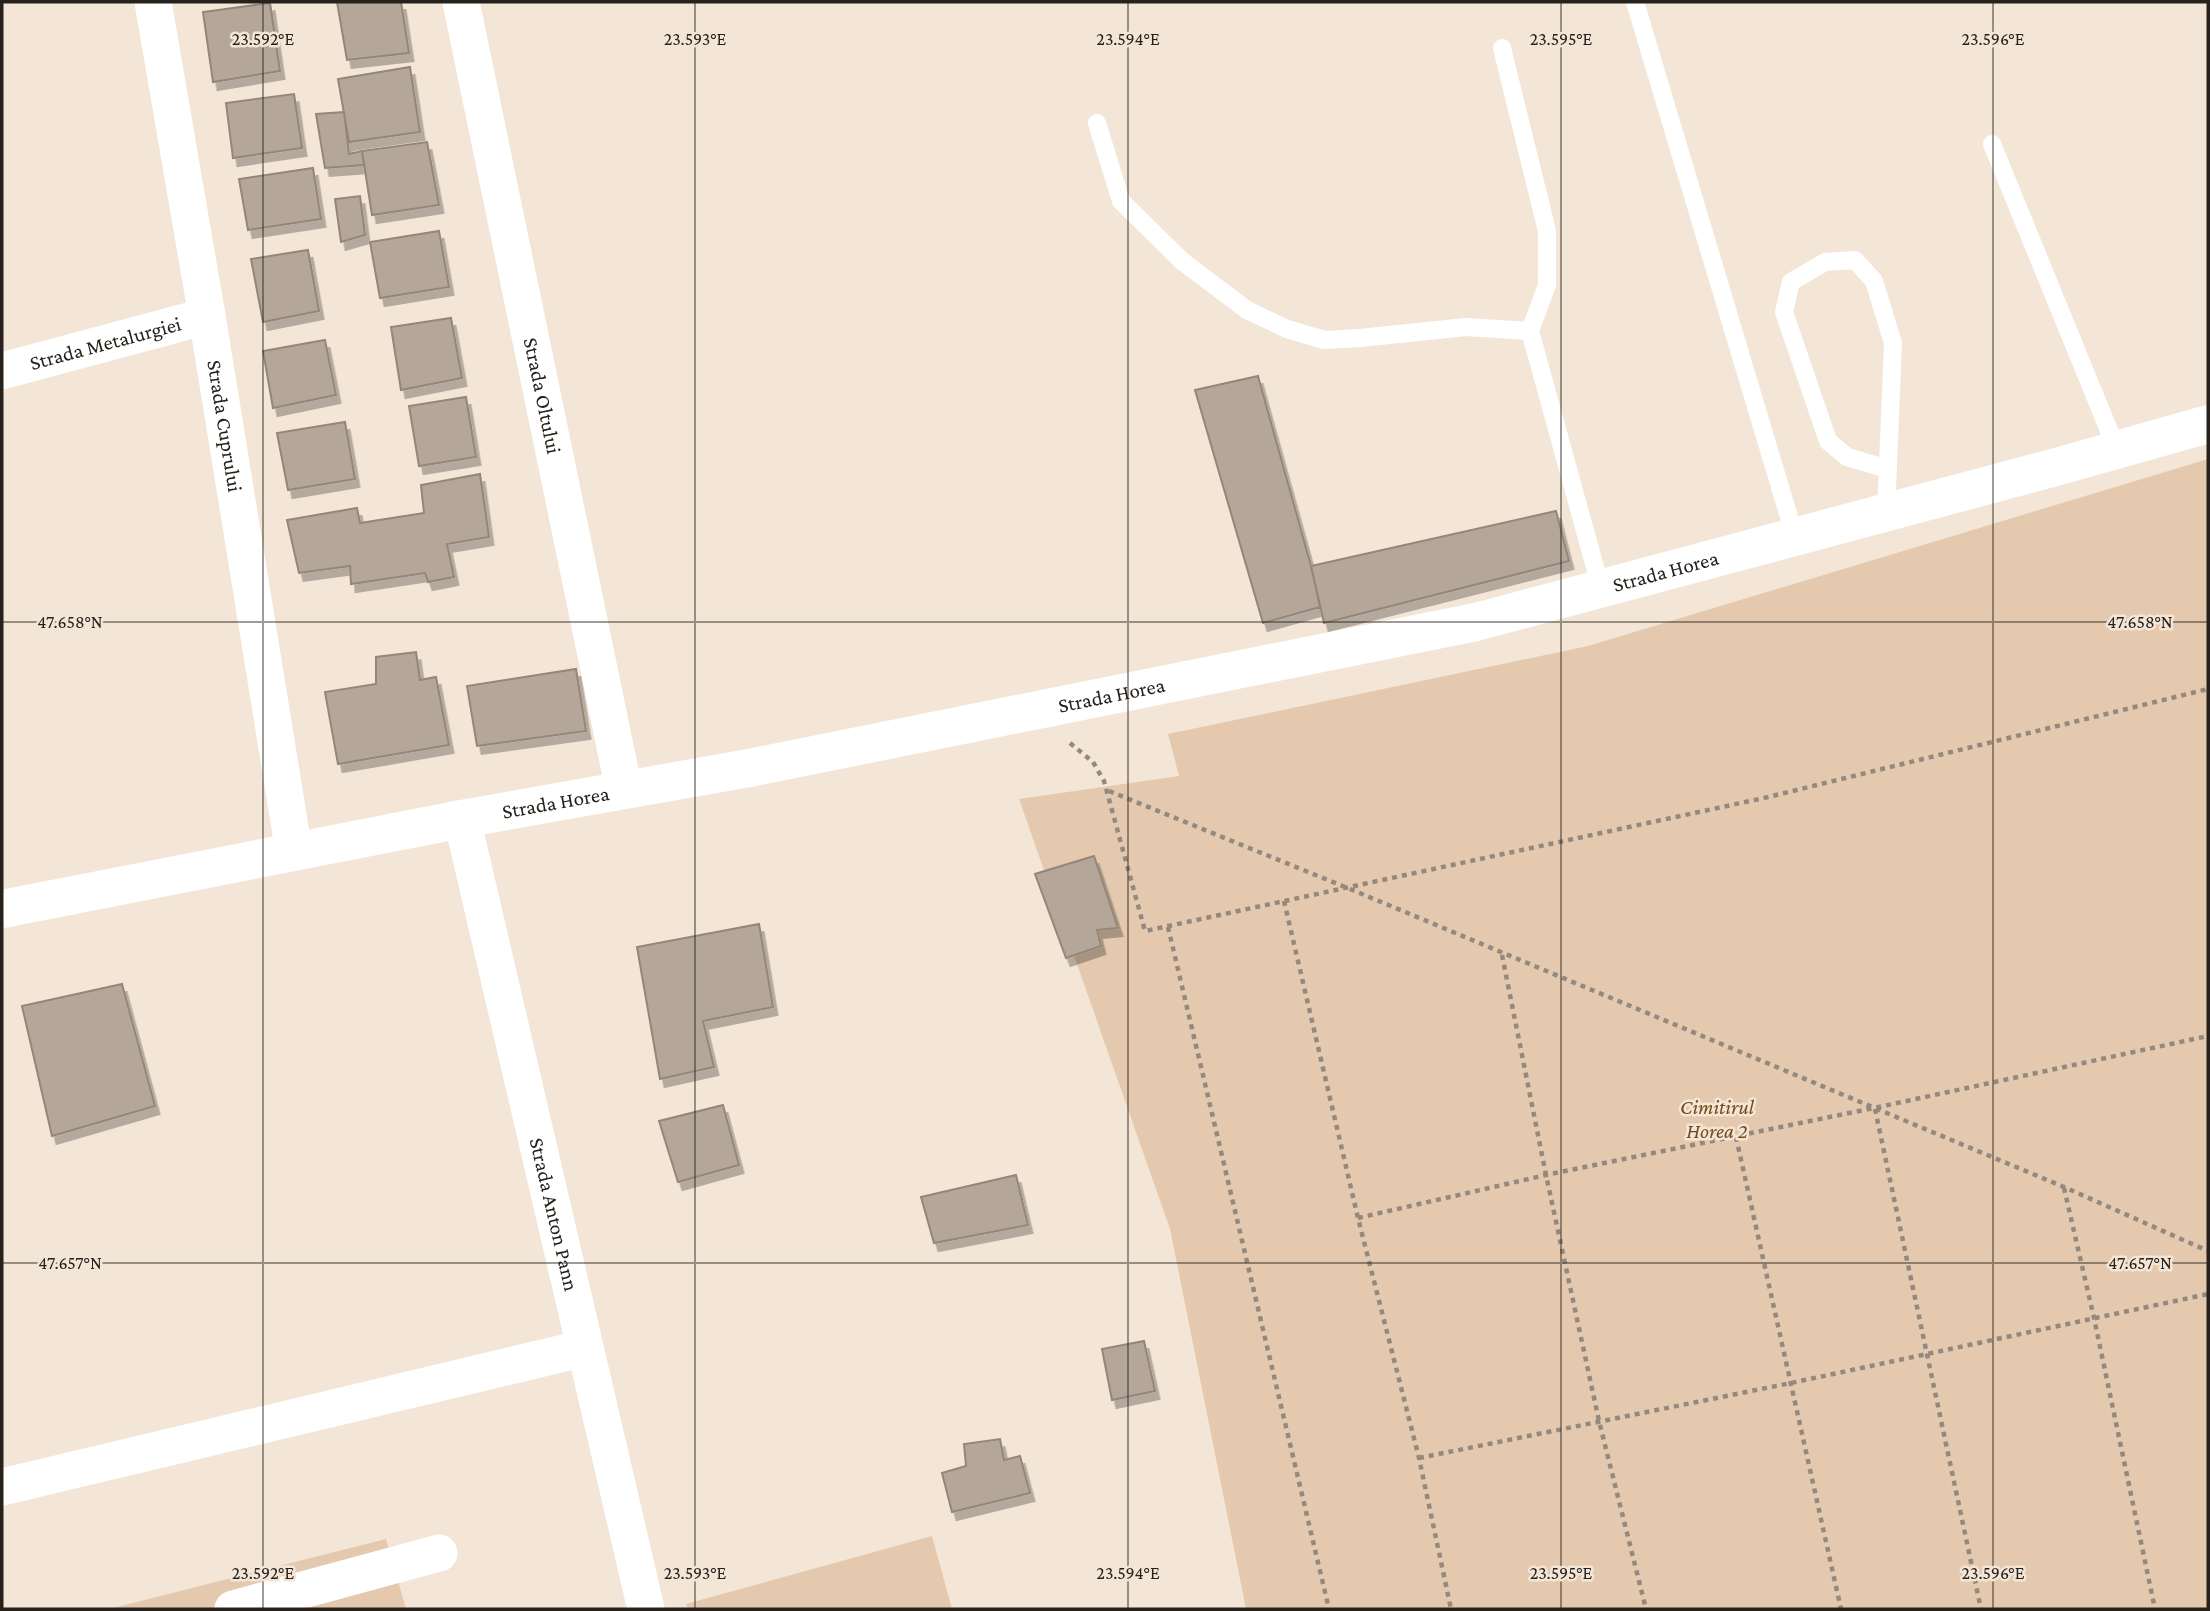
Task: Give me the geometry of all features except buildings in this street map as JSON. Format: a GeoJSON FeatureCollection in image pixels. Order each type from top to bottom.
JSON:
{"type":"FeatureCollection","features":[{"type":"Feature","properties":{"kind":"street","name":"Strada Cuprului"},"geometry":{"type":"LineString","coordinates":[[153,2],[294,852]]}},
{"type":"Feature","properties":{"kind":"street","name":"Strada Oltului"},"geometry":{"type":"LineString","coordinates":[[461,2],[624,790]]}},
{"type":"Feature","properties":{"kind":"street","name":"Strada Metalurgiei"},"geometry":{"type":"LineString","coordinates":[[2,371],[207,316]]}},
{"type":"Feature","properties":{"kind":"street","name":"Strada Horea"},"geometry":{"type":"LineString","coordinates":[[2,909],[462,819],[750,768],[1476,622],[2208,424]]}},
{"type":"Feature","properties":{"kind":"street","name":"Strada Anton Pann"},"geometry":{"type":"LineString","coordinates":[[462,819],[646,1609]]}},
{"type":"Feature","properties":{"kind":"street"},"geometry":{"type":"LineString","coordinates":[[2,1487],[585,1348]]}},
{"type":"Feature","properties":{"kind":"street"},"geometry":{"type":"LineString","coordinates":[[233,1609],[439,1553]]}},
{"type":"Feature","properties":{"kind":"lane"},"geometry":{"type":"LineString","coordinates":[[1635,2],[1795,537]]}},
{"type":"Feature","properties":{"kind":"lane"},"geometry":{"type":"LineString","coordinates":[[1502,48],[1547,231],[1547,285],[1530,331],[1601,589]]}},
{"type":"Feature","properties":{"kind":"lane"},"geometry":{"type":"LineString","coordinates":[[1097,123],[1121,201],[1182,261],[1247,310],[1287,329],[1324,340],[1466,327],[1530,331]]}},
{"type":"Feature","properties":{"kind":"lane"},"geometry":{"type":"LineString","coordinates":[[1992,144],[2117,450]]}},
{"type":"Feature","properties":{"kind":"lane"},"geometry":{"type":"LineString","coordinates":[[1886,513],[1888,469],[1893,344],[1874,281],[1855,260],[1825,262],[1791,282],[1784,312],[1828,442],[1847,457],[1888,469]]}},
{"type":"Feature","properties":{"kind":"path"},"geometry":{"type":"LineString","coordinates":[[1029,713],[1093,762],[1108,791],[1145,931],[1764,798],[2208,690]]}},
{"type":"Feature","properties":{"kind":"path"},"geometry":{"type":"LineString","coordinates":[[1108,791],[1350,888],[1502,954],[2064,1187],[2208,1251]]}},
{"type":"Feature","properties":{"kind":"path"},"geometry":{"type":"LineString","coordinates":[[1284,901],[1358,1218],[1419,1458],[1451,1609]]}},
{"type":"Feature","properties":{"kind":"path"},"geometry":{"type":"LineString","coordinates":[[1168,927],[1329,1609]]}},
{"type":"Feature","properties":{"kind":"path"},"geometry":{"type":"LineString","coordinates":[[1502,954],[1599,1421],[1646,1609]]}},
{"type":"Feature","properties":{"kind":"path"},"geometry":{"type":"LineString","coordinates":[[1358,1218],[1546,1175],[2208,1036]]}},
{"type":"Feature","properties":{"kind":"path"},"geometry":{"type":"LineString","coordinates":[[1874,1108],[1981,1609]]}},
{"type":"Feature","properties":{"kind":"path"},"geometry":{"type":"LineString","coordinates":[[1736,1137],[1841,1609]]}},
{"type":"Feature","properties":{"kind":"path"},"geometry":{"type":"LineString","coordinates":[[2064,1187],[2155,1609]]}},
{"type":"Feature","properties":{"kind":"path"},"geometry":{"type":"LineString","coordinates":[[1419,1458],[1791,1383],[2208,1294]]}},
{"type":"Feature","properties":{"kind":"green space","name":"Cimitirul Horea 2"},"geometry":{"type":"Polygon","coordinates":[[[2208,459],[2208,1609],[1246,1609],[1170,1229],[1019,799],[1179,776],[1168,734],[1588,646],[2208,459]]]}},
{"type":"Feature","properties":{"kind":"green space"},"geometry":{"type":"Polygon","coordinates":[[[932,1536],[952,1609],[688,1609],[686,1604],[932,1536]]]}},
{"type":"Feature","properties":{"kind":"green space"},"geometry":{"type":"Polygon","coordinates":[[[386,1539],[406,1609],[109,1609],[386,1539]]]}}]}
